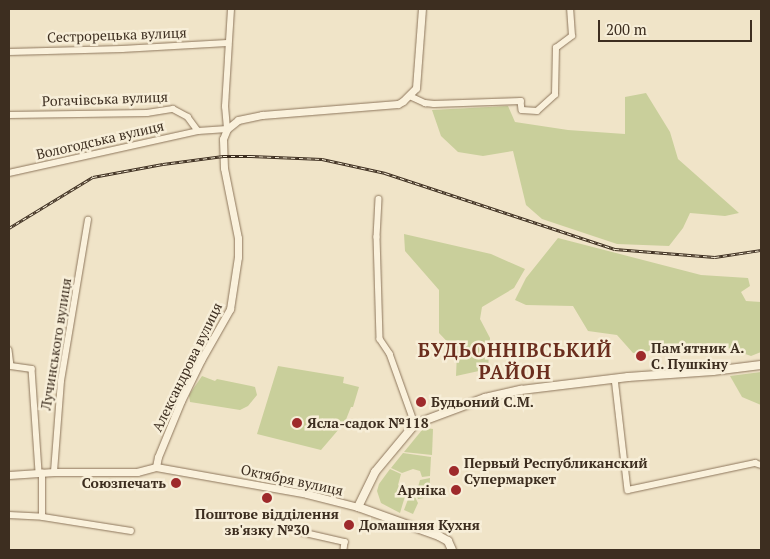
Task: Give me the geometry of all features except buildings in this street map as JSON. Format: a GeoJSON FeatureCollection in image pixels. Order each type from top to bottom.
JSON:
{"type":"FeatureCollection","features":[{"type":"Feature","properties":{"kind":"main road"},"geometry":{"type":"LineString","coordinates":[[415,424],[494,396],[520,390],[615,378],[714,371],[761,365]]}},
{"type":"Feature","properties":{"kind":"main road","name":"Октября вулиця"},"geometry":{"type":"LineString","coordinates":[[358,507],[375,472],[415,424]]}},
{"type":"Feature","properties":{"kind":"main road"},"geometry":{"type":"LineString","coordinates":[[358,507],[439,536],[448,541],[452,550]]}},
{"type":"Feature","properties":{"kind":"street","name":"Александрова вулиця"},"geometry":{"type":"LineString","coordinates":[[156,467],[158,457],[181,401],[201,360],[230,309],[238,257],[238,238],[224,168],[223,139],[227,129],[224,107],[227,43],[231,9]]}},
{"type":"Feature","properties":{"kind":"street"},"geometry":{"type":"LineString","coordinates":[[198,131],[227,129],[238,120],[262,115],[398,104],[410,96],[416,88],[422,9]]}},
{"type":"Feature","properties":{"kind":"street"},"geometry":{"type":"LineString","coordinates":[[410,96],[425,103],[434,104],[521,101],[522,110],[537,111],[555,95],[556,48],[572,36],[570,9]]}},
{"type":"Feature","properties":{"kind":"street","name":"Сестрорецька вулиця"},"geometry":{"type":"LineString","coordinates":[[9,52],[122,49],[227,43]]}},
{"type":"Feature","properties":{"kind":"street","name":"Рогачівська вулиця"},"geometry":{"type":"LineString","coordinates":[[9,115],[147,113],[173,109],[188,117],[198,131]]}},
{"type":"Feature","properties":{"kind":"street","name":"Вологодська вулиця"},"geometry":{"type":"LineString","coordinates":[[9,173],[198,131]]}},
{"type":"Feature","properties":{"kind":"street"},"geometry":{"type":"LineString","coordinates":[[379,199],[377,236],[380,339],[390,354],[415,424]]}},
{"type":"Feature","properties":{"kind":"street","name":"Лучинського вулиця"},"geometry":{"type":"LineString","coordinates":[[54,472],[61,382],[88,220]]}},
{"type":"Feature","properties":{"kind":"street","name":"Лучинського вулиця"},"geometry":{"type":"LineString","coordinates":[[9,350],[11,366],[32,369],[40,472]]}},
{"type":"Feature","properties":{"kind":"street"},"geometry":{"type":"LineString","coordinates":[[615,378],[628,490],[755,463],[761,465]]}},
{"type":"Feature","properties":{"kind":"street","name":"Октября вулиця"},"geometry":{"type":"LineString","coordinates":[[9,474],[40,472],[138,472],[156,467],[307,494],[358,507]]}},
{"type":"Feature","properties":{"kind":"street"},"geometry":{"type":"LineString","coordinates":[[40,472],[42,516]]}},
{"type":"Feature","properties":{"kind":"street"},"geometry":{"type":"LineString","coordinates":[[9,515],[42,516],[131,531]]}},
{"type":"Feature","properties":{"kind":"street"},"geometry":{"type":"LineString","coordinates":[[301,532],[345,542],[344,550]]}},
{"type":"Feature","properties":{"kind":"green space"},"geometry":{"type":"Polygon","coordinates":[[[646,93],[670,132],[678,159],[739,213],[725,216],[690,213],[683,228],[669,246],[617,244],[542,219],[526,205],[513,151],[483,156],[458,152],[441,136],[432,110],[508,106],[515,122],[568,130],[625,134],[625,97],[646,93]]]}},
{"type":"Feature","properties":{"kind":"green space"},"geometry":{"type":"Polygon","coordinates":[[[404,234],[491,254],[525,269],[514,288],[482,307],[480,319],[490,338],[488,369],[456,376],[457,352],[439,333],[439,290],[405,251],[404,234]]]}},
{"type":"Feature","properties":{"kind":"green space"},"geometry":{"type":"Polygon","coordinates":[[[558,238],[701,275],[748,278],[750,286],[741,292],[746,301],[761,302],[761,352],[751,356],[714,343],[633,353],[617,335],[588,331],[573,306],[526,305],[515,300],[526,278],[558,238]]]}},
{"type":"Feature","properties":{"kind":"green space"},"geometry":{"type":"Polygon","coordinates":[[[278,366],[344,377],[343,383],[359,387],[353,407],[351,407],[345,422],[321,450],[257,434],[278,366]]]}},
{"type":"Feature","properties":{"kind":"green space"},"geometry":{"type":"Polygon","coordinates":[[[761,372],[761,405],[742,397],[730,376],[761,372]]]}},
{"type":"Feature","properties":{"kind":"green space"},"geometry":{"type":"Polygon","coordinates":[[[202,376],[215,381],[217,379],[255,387],[257,395],[248,406],[240,410],[190,402],[189,395],[202,376]]]}},
{"type":"Feature","properties":{"kind":"green space"},"geometry":{"type":"Polygon","coordinates":[[[426,428],[433,429],[432,455],[404,452],[422,430],[426,428]]]}},
{"type":"Feature","properties":{"kind":"green space"},"geometry":{"type":"Polygon","coordinates":[[[403,453],[431,457],[430,476],[422,477],[420,471],[413,469],[402,473],[391,468],[403,453]]]}},
{"type":"Feature","properties":{"kind":"green space"},"geometry":{"type":"Polygon","coordinates":[[[390,469],[401,474],[398,485],[406,493],[400,513],[381,503],[377,491],[379,484],[390,469]]]}},
{"type":"Feature","properties":{"kind":"green space"},"geometry":{"type":"Polygon","coordinates":[[[430,478],[429,497],[418,499],[416,494],[420,480],[430,478]]]}},
{"type":"Feature","properties":{"kind":"green space"},"geometry":{"type":"Polygon","coordinates":[[[410,494],[414,495],[418,503],[413,514],[404,510],[410,494]]]}},
{"type":"Feature","properties":{"kind":"railway"},"geometry":{"type":"LineString","coordinates":[[9,228],[93,177],[163,164],[223,156],[251,156],[322,159],[385,173],[615,249],[715,257],[761,250]]}},
{"type":"Feature","properties":{"kind":"place","name":"Пам'ятник А. С. Пушкіну"},"geometry":{"type":"Point","coordinates":[641,356]}},
{"type":"Feature","properties":{"kind":"place","name":"Будьоний С.М."},"geometry":{"type":"Point","coordinates":[421,402]}},
{"type":"Feature","properties":{"kind":"place","name":"Ясла-садок №118"},"geometry":{"type":"Point","coordinates":[297,423]}},
{"type":"Feature","properties":{"kind":"place","name":"Первый Республиканский Супермаркет"},"geometry":{"type":"Point","coordinates":[454,471]}},
{"type":"Feature","properties":{"kind":"place","name":"Союзпечать"},"geometry":{"type":"Point","coordinates":[176,483]}},
{"type":"Feature","properties":{"kind":"place","name":"Арніка"},"geometry":{"type":"Point","coordinates":[456,490]}},
{"type":"Feature","properties":{"kind":"place","name":"Поштове відділення зв'язку №30"},"geometry":{"type":"Point","coordinates":[267,498]}},
{"type":"Feature","properties":{"kind":"place","name":"Домашняя Кухня"},"geometry":{"type":"Point","coordinates":[349,525]}},
{"type":"Feature","properties":{"kind":"district","name":"БУДЬОННІВСЬКИЙ РАЙОН"},"geometry":{"type":"Point","coordinates":[515,361]}}]}
